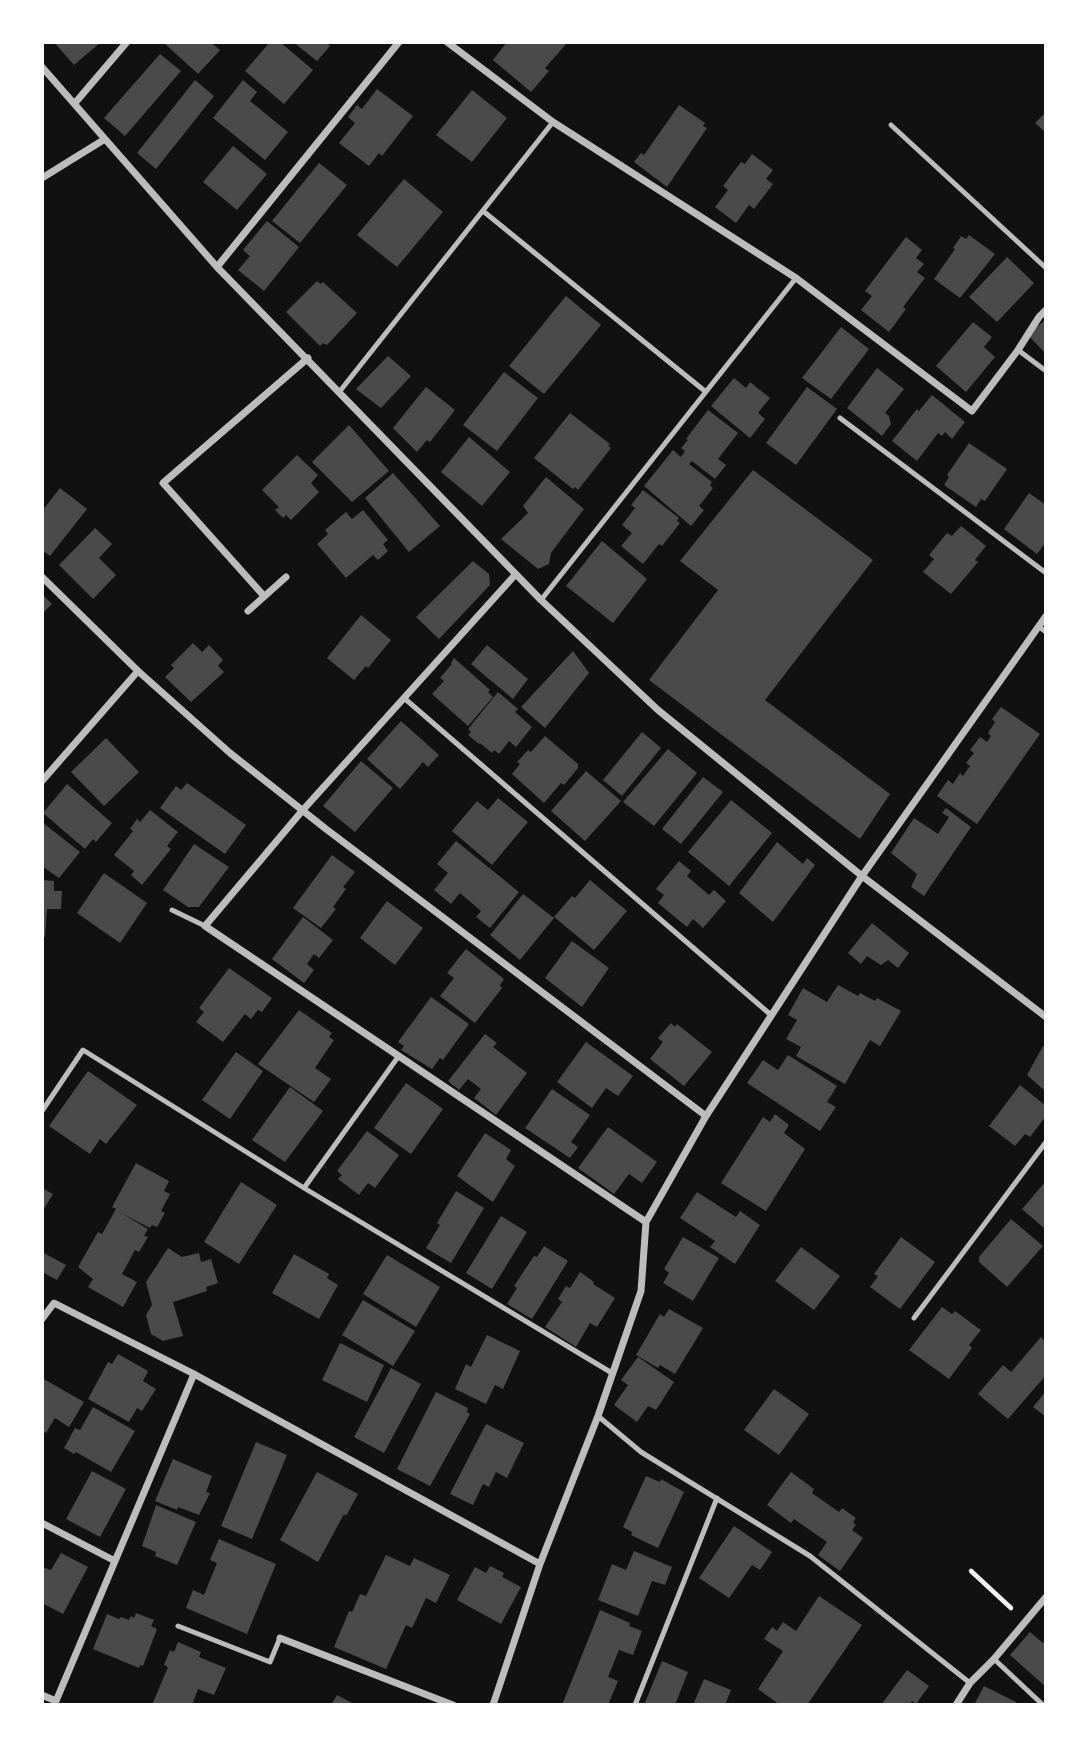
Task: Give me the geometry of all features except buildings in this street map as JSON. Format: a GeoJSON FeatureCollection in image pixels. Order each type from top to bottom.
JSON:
{"type":"FeatureCollection","features":[{"type":"Feature","properties":{"kind":"street"},"geometry":{"type":"LineString","coordinates":[[75,103],[127,42]]}},
{"type":"Feature","properties":{"kind":"street"},"geometry":{"type":"LineString","coordinates":[[217,267],[399,42]]}},
{"type":"Feature","properties":{"kind":"street"},"geometry":{"type":"LineString","coordinates":[[447,42],[553,122],[796,278],[972,411],[1046,310]]}},
{"type":"Feature","properties":{"kind":"street"},"geometry":{"type":"LineString","coordinates":[[42,67],[217,267],[541,600],[658,710],[862,876],[1046,1017]]}},
{"type":"Feature","properties":{"kind":"street"},"geometry":{"type":"LineString","coordinates":[[42,178],[105,139]]}},
{"type":"Feature","properties":{"kind":"street"},"geometry":{"type":"LineString","coordinates":[[264,596],[163,484],[308,358]]}},
{"type":"Feature","properties":{"kind":"street"},"geometry":{"type":"LineString","coordinates":[[515,575],[302,811],[205,926],[646,1222]]}},
{"type":"Feature","properties":{"kind":"street"},"geometry":{"type":"LineString","coordinates":[[42,577],[138,671],[302,811],[706,1116]]}},
{"type":"Feature","properties":{"kind":"street"},"geometry":{"type":"LineString","coordinates":[[247,611],[286,577]]}},
{"type":"Feature","properties":{"kind":"street"},"geometry":{"type":"LineString","coordinates":[[493,1705],[540,1564],[598,1416],[640,1291],[646,1222],[706,1116],[862,876],[1042,629],[1046,616]]}},
{"type":"Feature","properties":{"kind":"street"},"geometry":{"type":"LineString","coordinates":[[42,781],[138,671]]}},
{"type":"Feature","properties":{"kind":"street"},"geometry":{"type":"LineString","coordinates":[[42,1319],[54,1303],[194,1374],[540,1564]]}},
{"type":"Feature","properties":{"kind":"street"},"geometry":{"type":"LineString","coordinates":[[42,1695],[56,1701],[194,1374]]}},
{"type":"Feature","properties":{"kind":"street"},"geometry":{"type":"LineString","coordinates":[[42,1523],[115,1561]]}},
{"type":"Feature","properties":{"kind":"street"},"geometry":{"type":"LineString","coordinates":[[956,1705],[970,1683],[1046,1597]]}},
{"type":"Feature","properties":{"kind":"street"},"geometry":{"type":"LineString","coordinates":[[280,1638],[453,1705]]}},
{"type":"Feature","properties":{"kind":"lane"},"geometry":{"type":"LineString","coordinates":[[340,391],[553,122]]}},
{"type":"Feature","properties":{"kind":"lane"},"geometry":{"type":"LineString","coordinates":[[891,125],[1046,268]]}},
{"type":"Feature","properties":{"kind":"lane"},"geometry":{"type":"LineString","coordinates":[[482,211],[706,392]]}},
{"type":"Feature","properties":{"kind":"lane"},"geometry":{"type":"LineString","coordinates":[[541,600],[796,278]]}},
{"type":"Feature","properties":{"kind":"lane"},"geometry":{"type":"LineString","coordinates":[[1018,349],[1046,371]]}},
{"type":"Feature","properties":{"kind":"lane"},"geometry":{"type":"LineString","coordinates":[[840,418],[1046,573]]}},
{"type":"Feature","properties":{"kind":"lane"},"geometry":{"type":"LineString","coordinates":[[404,698],[771,1015]]}},
{"type":"Feature","properties":{"kind":"lane"},"geometry":{"type":"LineString","coordinates":[[172,909],[205,926]]}},
{"type":"Feature","properties":{"kind":"lane"},"geometry":{"type":"LineString","coordinates":[[42,1111],[83,1050],[304,1188],[612,1373]]}},
{"type":"Feature","properties":{"kind":"lane"},"geometry":{"type":"LineString","coordinates":[[304,1188],[398,1057]]}},
{"type":"Feature","properties":{"kind":"lane"},"geometry":{"type":"LineString","coordinates":[[914,1318],[1046,1142]]}},
{"type":"Feature","properties":{"kind":"lane"},"geometry":{"type":"LineString","coordinates":[[598,1416],[641,1451],[810,1556],[970,1683]]}},
{"type":"Feature","properties":{"kind":"lane"},"geometry":{"type":"LineString","coordinates":[[635,1705],[717,1498]]}},
{"type":"Feature","properties":{"kind":"lane"},"geometry":{"type":"LineString","coordinates":[[178,1626],[270,1662],[280,1638]]}},
{"type":"Feature","properties":{"kind":"lane"},"geometry":{"type":"LineString","coordinates":[[994,1659],[1043,1705]]}},
{"type":"Feature","properties":{"kind":"path"},"geometry":{"type":"LineString","coordinates":[[971,1571],[1024,1620]]}}]}
